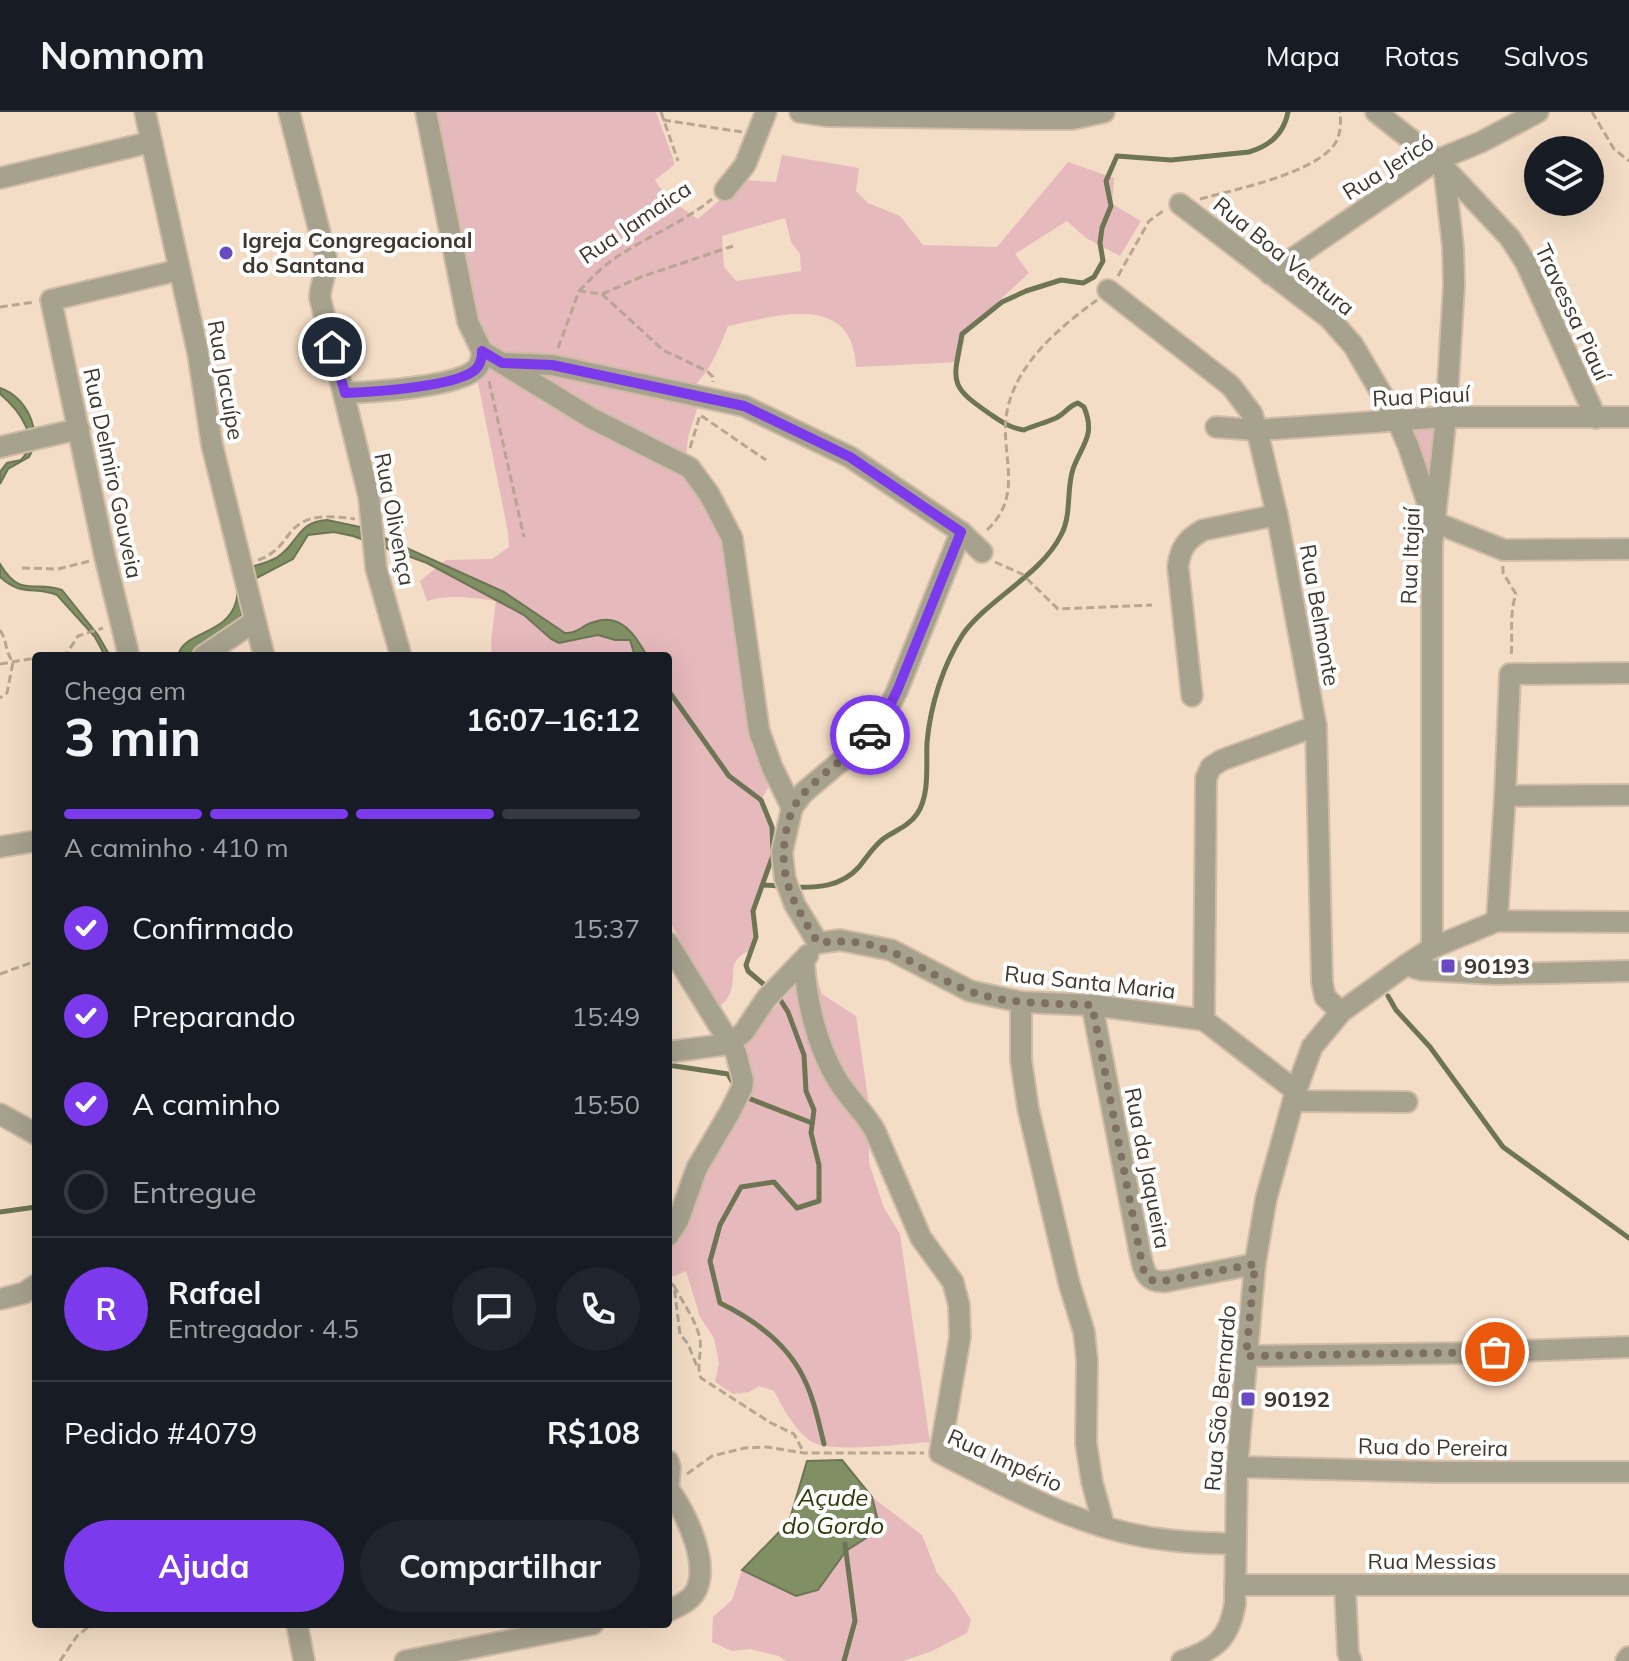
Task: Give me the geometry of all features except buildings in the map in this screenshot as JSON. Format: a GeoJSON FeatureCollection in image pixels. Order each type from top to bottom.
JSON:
{"type":"FeatureCollection","features":[{"type":"Feature","properties":{"kind":"street","name":"Rua Jacuípe"},"geometry":{"type":"LineString","coordinates":[[145,112],[198,353],[212,445],[263,652]]}},
{"type":"Feature","properties":{"kind":"street","name":"Rua Olivença"},"geometry":{"type":"LineString","coordinates":[[289,112],[325,248],[328,271],[320,289],[320,298],[363,470],[373,526],[376,568],[400,652]]}},
{"type":"Feature","properties":{"kind":"street"},"geometry":{"type":"LineString","coordinates":[[345,393],[390,391],[461,377],[476,369],[482,357],[468,322],[426,112]]}},
{"type":"Feature","properties":{"kind":"street","name":"Rua Jamaica"},"geometry":{"type":"LineString","coordinates":[[725,190],[745,165],[766,112]]}},
{"type":"Feature","properties":{"kind":"street"},"geometry":{"type":"LineString","coordinates":[[800,112],[827,116],[1028,119],[1072,119],[1104,112]]}},
{"type":"Feature","properties":{"kind":"street"},"geometry":{"type":"LineString","coordinates":[[1376,112],[1440,164]]}},
{"type":"Feature","properties":{"kind":"street","name":"Rua Jericó"},"geometry":{"type":"LineString","coordinates":[[1270,274],[1440,164],[1538,112]]}},
{"type":"Feature","properties":{"kind":"street"},"geometry":{"type":"LineString","coordinates":[[0,178],[151,142]]}},
{"type":"Feature","properties":{"kind":"street","name":"Rua Itajaí"},"geometry":{"type":"LineString","coordinates":[[1432,948],[1434,522],[1446,417],[1454,285],[1453,247],[1440,164]]}},
{"type":"Feature","properties":{"kind":"street","name":"Travessa Piauí"},"geometry":{"type":"LineString","coordinates":[[1440,164],[1489,213],[1518,250],[1596,418]]}},
{"type":"Feature","properties":{"kind":"street","name":"Rua Boa Ventura"},"geometry":{"type":"LineString","coordinates":[[1180,204],[1329,318],[1345,336],[1371,373],[1397,420],[1434,522]]}},
{"type":"Feature","properties":{"kind":"street"},"geometry":{"type":"LineString","coordinates":[[51,300],[179,270]]}},
{"type":"Feature","properties":{"kind":"street","name":"Rua Belmonte"},"geometry":{"type":"LineString","coordinates":[[1108,290],[1231,386],[1252,414],[1277,515],[1316,726],[1322,982],[1325,997],[1341,1012]]}},
{"type":"Feature","properties":{"kind":"street","name":"Rua Delmiro Gouveia"},"geometry":{"type":"LineString","coordinates":[[51,300],[128,652]]}},
{"type":"Feature","properties":{"kind":"street"},"geometry":{"type":"LineString","coordinates":[[482,351],[591,418],[690,468],[709,494],[732,538],[759,731],[792,808]]}},
{"type":"Feature","properties":{"kind":"street"},"geometry":{"type":"LineString","coordinates":[[502,363],[552,365],[744,406],[850,457],[971,542],[883,719],[847,756],[803,793],[792,808],[782,852],[788,888],[818,943],[773,992],[744,1032],[729,1044],[672,1051]]}},
{"type":"Feature","properties":{"kind":"street","name":"Rua Piauí"},"geometry":{"type":"LineString","coordinates":[[1216,427],[1257,430],[1446,417],[1629,417]]}},
{"type":"Feature","properties":{"kind":"street"},"geometry":{"type":"LineString","coordinates":[[0,447],[79,429]]}},
{"type":"Feature","properties":{"kind":"street"},"geometry":{"type":"LineString","coordinates":[[1192,696],[1179,579],[1182,549],[1192,536],[1203,530],[1277,515]]}},
{"type":"Feature","properties":{"kind":"street"},"geometry":{"type":"LineString","coordinates":[[1434,522],[1504,550],[1629,549]]}},
{"type":"Feature","properties":{"kind":"street"},"geometry":{"type":"LineString","coordinates":[[209,652],[255,621]]}},
{"type":"Feature","properties":{"kind":"street"},"geometry":{"type":"LineString","coordinates":[[1497,921],[1510,674],[1629,673]]}},
{"type":"Feature","properties":{"kind":"street"},"geometry":{"type":"LineString","coordinates":[[1316,726],[1232,756],[1211,767],[1206,778],[1204,1020],[1295,1096],[1407,1102]]}},
{"type":"Feature","properties":{"kind":"street"},"geometry":{"type":"LineString","coordinates":[[1505,796],[1629,795]]}},
{"type":"Feature","properties":{"kind":"street"},"geometry":{"type":"LineString","coordinates":[[0,847],[32,842]]}},
{"type":"Feature","properties":{"kind":"street","name":"Rua São Bernardo"},"geometry":{"type":"LineString","coordinates":[[1182,1661],[1222,1641],[1232,1620],[1237,1467],[1255,1264],[1266,1199],[1312,1047],[1341,1012],[1406,965],[1432,948],[1497,921],[1629,922]]}},
{"type":"Feature","properties":{"kind":"street","name":"Rua Santa Maria"},"geometry":{"type":"LineString","coordinates":[[818,943],[840,940],[891,950],[970,991],[1021,1002],[1092,1005],[1204,1020]]}},
{"type":"Feature","properties":{"kind":"street"},"geometry":{"type":"LineString","coordinates":[[672,950],[739,1061],[742,1088],[697,1168],[672,1230]]}},
{"type":"Feature","properties":{"kind":"street"},"geometry":{"type":"LineString","coordinates":[[804,961],[805,983],[827,1062],[839,1084],[875,1131],[921,1238],[945,1269],[956,1292],[960,1337],[940,1453]]}},
{"type":"Feature","properties":{"kind":"street"},"geometry":{"type":"LineString","coordinates":[[1406,965],[1422,970],[1497,974],[1629,971]]}},
{"type":"Feature","properties":{"kind":"street"},"geometry":{"type":"LineString","coordinates":[[1021,1002],[1021,1060],[1028,1108],[1066,1271],[1084,1332],[1087,1360],[1086,1443],[1092,1482],[1104,1526]]}},
{"type":"Feature","properties":{"kind":"street","name":"Rua da Jaqueira"},"geometry":{"type":"LineString","coordinates":[[1092,1005],[1144,1272],[1149,1279],[1158,1282],[1255,1264]]}},
{"type":"Feature","properties":{"kind":"street"},"geometry":{"type":"LineString","coordinates":[[0,1114],[32,1132]]}},
{"type":"Feature","properties":{"kind":"street"},"geometry":{"type":"LineString","coordinates":[[0,1299],[32,1288]]}},
{"type":"Feature","properties":{"kind":"street"},"geometry":{"type":"LineString","coordinates":[[1246,1356],[1629,1347]]}},
{"type":"Feature","properties":{"kind":"street","name":"Rua Império"},"geometry":{"type":"LineString","coordinates":[[940,1453],[1066,1514],[1104,1526],[1166,1540],[1235,1544]]}},
{"type":"Feature","properties":{"kind":"street","name":"Rua do Pereira"},"geometry":{"type":"LineString","coordinates":[[1237,1467],[1438,1472],[1629,1472]]}},
{"type":"Feature","properties":{"kind":"street"},"geometry":{"type":"LineString","coordinates":[[672,1495],[690,1525],[699,1561],[699,1582],[692,1596],[672,1608]]}},
{"type":"Feature","properties":{"kind":"street","name":"Rua Messias"},"geometry":{"type":"LineString","coordinates":[[1235,1585],[1629,1585]]}},
{"type":"Feature","properties":{"kind":"street"},"geometry":{"type":"LineString","coordinates":[[1345,1586],[1351,1661]]}},
{"type":"Feature","properties":{"kind":"street"},"geometry":{"type":"LineString","coordinates":[[298,1628],[304,1661]]}},
{"type":"Feature","properties":{"kind":"street"},"geometry":{"type":"LineString","coordinates":[[405,1661],[573,1628]]}},
{"type":"Feature","properties":{"kind":"path"},"geometry":{"type":"LineString","coordinates":[[661,112],[678,161]]}},
{"type":"Feature","properties":{"kind":"path"},"geometry":{"type":"LineString","coordinates":[[1152,605],[1058,609],[1022,574],[995,562],[971,542],[989,529],[1005,504],[1009,484],[1005,427],[1015,386],[1039,351],[1060,329],[1108,290],[1149,221],[1180,204],[1274,179],[1304,166],[1336,143],[1340,131],[1340,112]]}},
{"type":"Feature","properties":{"kind":"path"},"geometry":{"type":"LineString","coordinates":[[1592,112],[1614,149],[1629,161]]}},
{"type":"Feature","properties":{"kind":"path"},"geometry":{"type":"LineString","coordinates":[[663,120],[758,136]]}},
{"type":"Feature","properties":{"kind":"path","name":"Rua Jamaica"},"geometry":{"type":"LineString","coordinates":[[579,291],[601,268],[643,241],[692,216],[725,190]]}},
{"type":"Feature","properties":{"kind":"path"},"geometry":{"type":"LineString","coordinates":[[552,365],[579,291],[602,294],[641,277],[733,246]]}},
{"type":"Feature","properties":{"kind":"path"},"geometry":{"type":"LineString","coordinates":[[602,294],[663,350],[707,371],[713,377],[713,384],[705,397]]}},
{"type":"Feature","properties":{"kind":"path"},"geometry":{"type":"LineString","coordinates":[[0,307],[51,300]]}},
{"type":"Feature","properties":{"kind":"path"},"geometry":{"type":"LineString","coordinates":[[482,351],[524,537]]}},
{"type":"Feature","properties":{"kind":"path"},"geometry":{"type":"LineString","coordinates":[[690,468],[690,445],[700,415],[766,460]]}},
{"type":"Feature","properties":{"kind":"path"},"geometry":{"type":"LineString","coordinates":[[244,573],[273,554],[302,522],[320,518],[353,518],[373,526]]}},
{"type":"Feature","properties":{"kind":"path"},"geometry":{"type":"LineString","coordinates":[[1504,550],[1503,573],[1516,594],[1511,609],[1514,633],[1510,674]]}},
{"type":"Feature","properties":{"kind":"path"},"geometry":{"type":"LineString","coordinates":[[22,568],[58,569],[105,557]]}},
{"type":"Feature","properties":{"kind":"path"},"geometry":{"type":"LineString","coordinates":[[0,630],[4,635],[6,653],[13,662],[7,693],[0,698]]}},
{"type":"Feature","properties":{"kind":"path"},"geometry":{"type":"LineString","coordinates":[[68,652],[78,636],[97,630]]}},
{"type":"Feature","properties":{"kind":"path"},"geometry":{"type":"LineString","coordinates":[[0,664],[32,659]]}},
{"type":"Feature","properties":{"kind":"path"},"geometry":{"type":"LineString","coordinates":[[0,974],[32,962]]}},
{"type":"Feature","properties":{"kind":"path"},"geometry":{"type":"LineString","coordinates":[[674,1286],[696,1325],[700,1341],[699,1372]]}},
{"type":"Feature","properties":{"kind":"path"},"geometry":{"type":"LineString","coordinates":[[674,1286],[680,1334],[688,1344],[699,1372],[708,1383],[794,1434],[804,1453]]}},
{"type":"Feature","properties":{"kind":"path","name":"Rua Império"},"geometry":{"type":"LineString","coordinates":[[672,1487],[712,1456],[729,1450],[767,1447],[804,1453],[940,1453]]}},
{"type":"Feature","properties":{"kind":"path"},"geometry":{"type":"LineString","coordinates":[[60,1661],[77,1636],[87,1628]]}},
{"type":"Feature","properties":{"kind":"shaded area"},"geometry":{"type":"Polygon","coordinates":[[[432,112],[656,112],[674,165],[655,180],[667,198],[698,219],[743,180],[776,182],[782,155],[859,168],[856,191],[868,203],[900,216],[923,245],[997,247],[1068,162],[1114,178],[1112,204],[1141,221],[1120,256],[1086,238],[1067,221],[1015,254],[1029,273],[965,336],[960,362],[856,367],[852,343],[841,327],[827,318],[809,314],[789,315],[728,326],[709,368],[691,389],[492,351],[473,324],[432,112]],[[785,218],[722,236],[724,267],[736,281],[801,271],[800,254],[791,242],[785,218]]]}},
{"type":"Feature","properties":{"kind":"shaded area"},"geometry":{"type":"Polygon","coordinates":[[[490,359],[683,469],[701,491],[721,535],[768,788],[761,800],[772,827],[773,855],[753,911],[757,927],[752,950],[735,963],[730,993],[718,1009],[672,925],[672,652],[492,652],[496,601],[453,597],[427,601],[420,581],[446,560],[492,559],[509,547],[478,383],[480,373],[490,359]]]}},
{"type":"Feature","properties":{"kind":"shaded area"},"geometry":{"type":"Polygon","coordinates":[[[512,366],[698,406],[688,437],[686,460],[512,366]]]}},
{"type":"Feature","properties":{"kind":"shaded area"},"geometry":{"type":"Polygon","coordinates":[[[1442,427],[1434,501],[1411,430],[1442,427]]]}},
{"type":"Feature","properties":{"kind":"shaded area"},"geometry":{"type":"Polygon","coordinates":[[[813,966],[822,994],[856,1016],[868,1098],[869,1163],[884,1208],[900,1234],[930,1442],[856,1447],[817,1444],[797,1429],[774,1391],[759,1386],[749,1392],[733,1394],[715,1382],[719,1363],[714,1338],[700,1317],[686,1271],[672,1277],[672,1244],[744,1055],[744,1042],[813,966]]]}},
{"type":"Feature","properties":{"kind":"shaded area"},"geometry":{"type":"Polygon","coordinates":[[[872,1497],[922,1535],[937,1573],[971,1620],[967,1633],[932,1651],[903,1661],[786,1661],[779,1656],[750,1649],[732,1651],[712,1642],[713,1617],[732,1600],[742,1570],[796,1596],[818,1590],[846,1551],[879,1529],[872,1497]]]}},
{"type":"Feature","properties":{"kind":"water"},"geometry":{"type":"Polygon","coordinates":[[[0,388],[25,407],[34,437],[29,457],[8,469],[0,484],[0,472],[7,463],[21,460],[29,443],[25,425],[0,394],[0,388]]]}},
{"type":"Feature","properties":{"kind":"water"},"geometry":{"type":"Polygon","coordinates":[[[327,520],[360,527],[504,592],[565,633],[604,620],[620,623],[633,634],[645,652],[634,652],[630,640],[598,635],[559,643],[524,615],[427,563],[334,532],[308,535],[293,559],[253,580],[239,623],[200,652],[180,652],[188,642],[224,621],[231,613],[237,598],[238,570],[276,558],[303,529],[327,520]]]}},
{"type":"Feature","properties":{"kind":"water"},"geometry":{"type":"Polygon","coordinates":[[[0,564],[15,582],[22,585],[62,590],[108,652],[103,652],[95,637],[57,595],[22,589],[0,577],[0,564]]]}},
{"type":"Feature","properties":{"kind":"water","name":"Açude do Gordo"},"geometry":{"type":"Polygon","coordinates":[[[842,1460],[872,1497],[880,1529],[846,1551],[818,1590],[796,1596],[742,1570],[789,1522],[807,1461],[842,1460]]]}},
{"type":"Feature","properties":{"kind":"waterway"},"geometry":{"type":"LineString","coordinates":[[792,887],[819,886],[844,879],[859,867],[879,842],[905,826],[917,814],[926,789],[931,715],[944,672],[956,646],[986,609],[1041,562],[1064,527],[1073,469],[1088,433],[1084,407],[1078,403],[1056,418],[1024,430],[1002,422],[960,389],[956,373],[962,334],[1002,302],[1026,291],[1061,280],[1083,283],[1094,277],[1103,261],[1100,243],[1102,228],[1111,206],[1106,181],[1117,156],[1171,160],[1249,152],[1275,138],[1288,112]]}},
{"type":"Feature","properties":{"kind":"waterway"},"geometry":{"type":"LineString","coordinates":[[672,696],[729,776],[761,800],[772,827],[773,855],[753,911],[756,937],[746,965],[748,971],[768,988]]}},
{"type":"Feature","properties":{"kind":"waterway"},"geometry":{"type":"LineString","coordinates":[[763,885],[782,886]]}},
{"type":"Feature","properties":{"kind":"waterway"},"geometry":{"type":"LineString","coordinates":[[776,993],[788,1012],[804,1055],[806,1091],[814,1110],[811,1133],[819,1165],[819,1201],[797,1208],[774,1182],[741,1187],[720,1225],[710,1261],[720,1303],[746,1317],[791,1357],[812,1398],[824,1444]]}},
{"type":"Feature","properties":{"kind":"waterway"},"geometry":{"type":"LineString","coordinates":[[1388,996],[1396,1010],[1430,1047],[1503,1147],[1629,1238]]}},
{"type":"Feature","properties":{"kind":"waterway"},"geometry":{"type":"LineString","coordinates":[[672,1066],[728,1074],[733,1083]]}},
{"type":"Feature","properties":{"kind":"waterway"},"geometry":{"type":"LineString","coordinates":[[748,1098],[812,1123]]}},
{"type":"Feature","properties":{"kind":"waterway"},"geometry":{"type":"LineString","coordinates":[[0,1212],[32,1208]]}},
{"type":"Feature","properties":{"kind":"waterway"},"geometry":{"type":"LineString","coordinates":[[844,1661],[855,1621],[845,1544]]}},
{"type":"Feature","properties":{"kind":"way so far"},"geometry":{"type":"LineString","coordinates":[[870,735],[803,793],[792,808],[782,852],[785,879],[795,905],[818,943],[840,940],[891,950],[970,991],[1021,1002],[1092,1005],[1140,1253],[1144,1272],[1149,1279],[1158,1282],[1255,1264],[1246,1356],[1495,1352]]}},
{"type":"Feature","properties":{"kind":"place","name":"Igreja Congregacional do Santana"},"geometry":{"type":"Point","coordinates":[226,253]}},
{"type":"Feature","properties":{"kind":"place","name":"90193"},"geometry":{"type":"Point","coordinates":[1448,966]}},
{"type":"Feature","properties":{"kind":"place","name":"90192"},"geometry":{"type":"Point","coordinates":[1248,1399]}},
{"type":"Feature","properties":{"kind":"route"},"geometry":{"type":"LineString","coordinates":[[332,347],[345,393],[390,391],[461,377],[476,369],[481,362],[482,351],[502,363],[552,365],[744,406],[850,457],[961,532],[897,691],[883,719],[870,735]]}}]}
